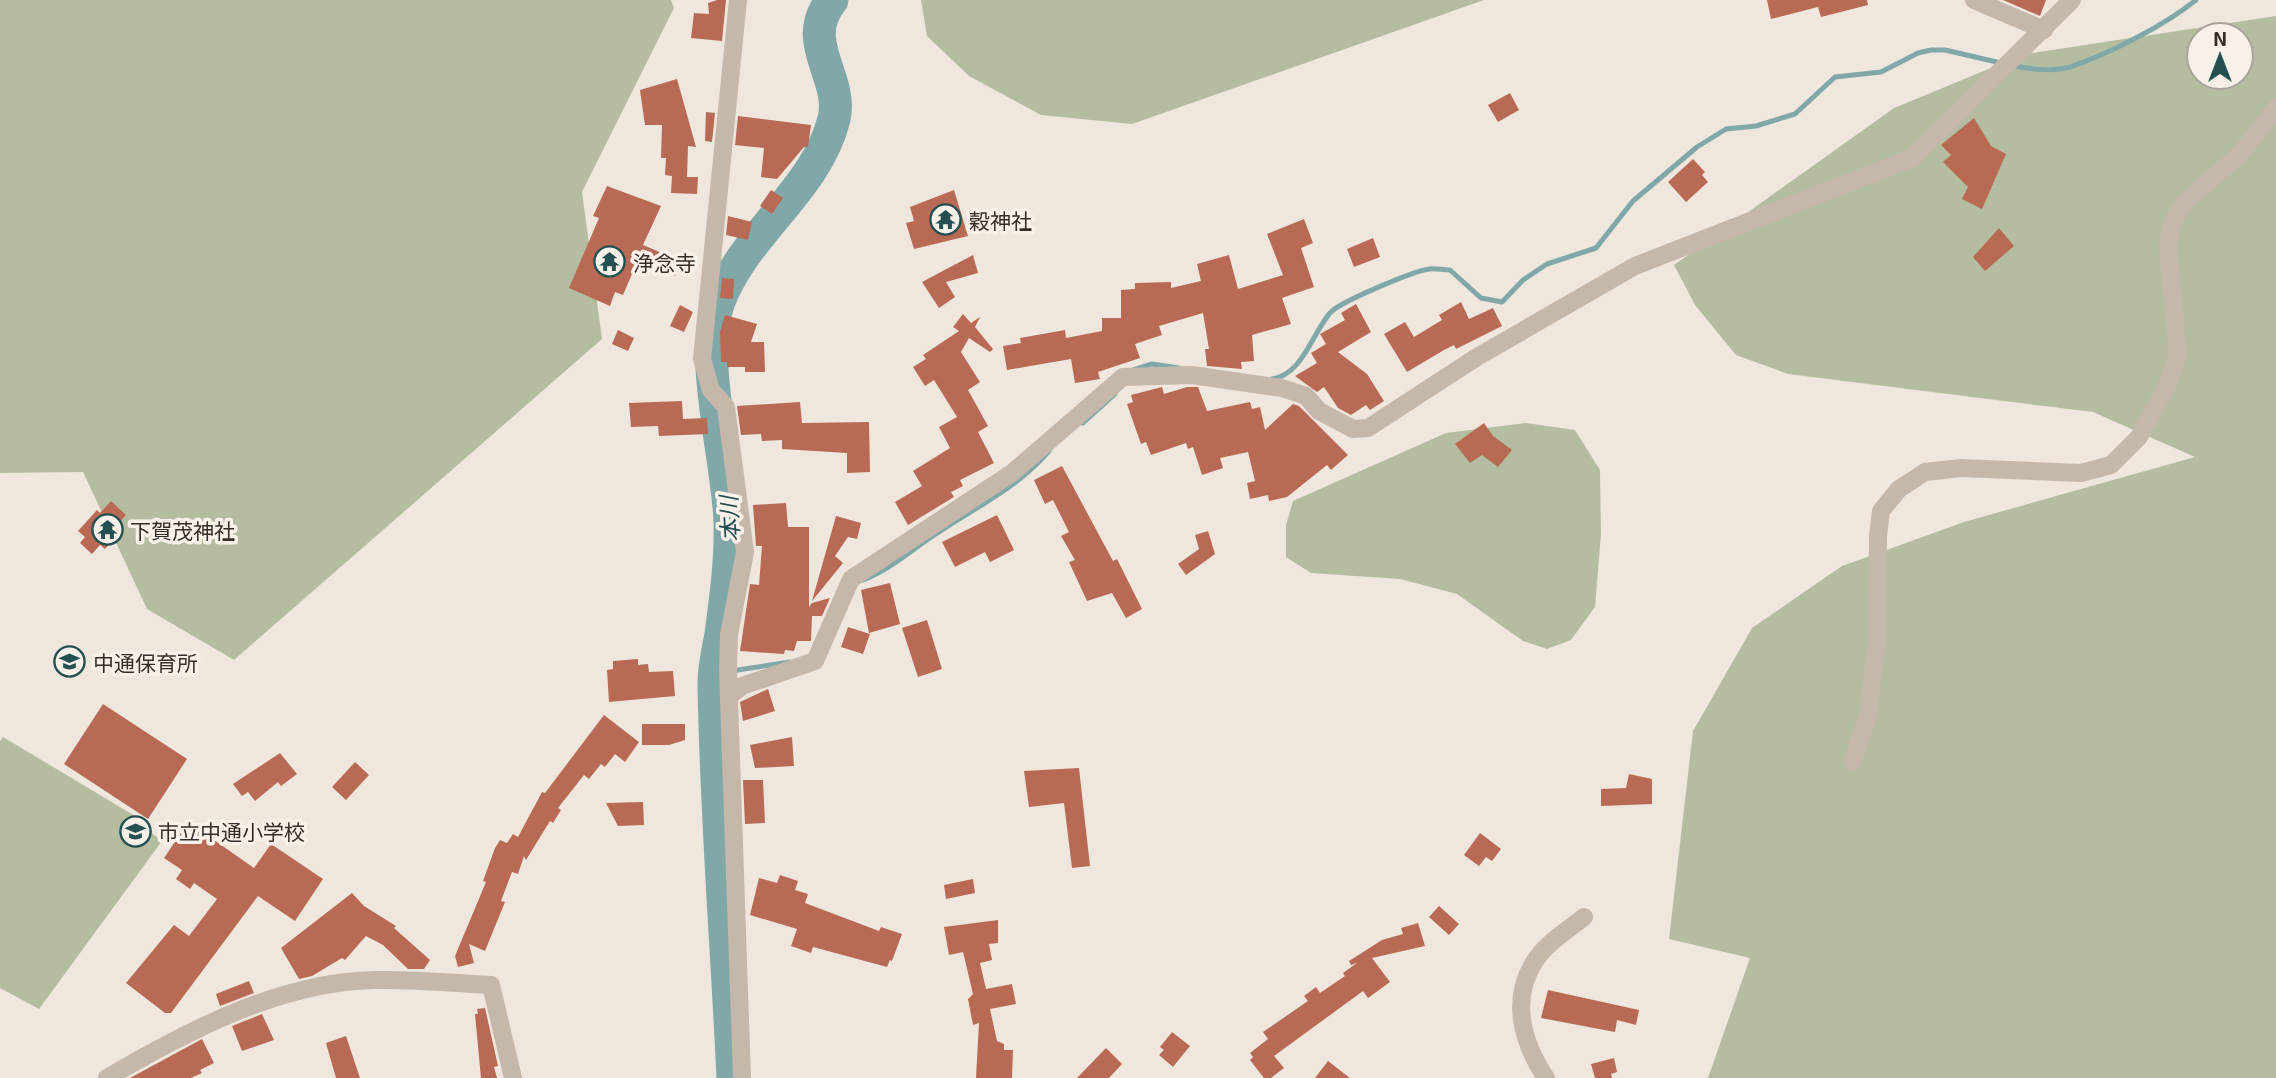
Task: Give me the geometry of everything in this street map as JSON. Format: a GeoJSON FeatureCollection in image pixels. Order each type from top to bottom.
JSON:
{"type":"FeatureCollection","features":[{"type":"Feature","properties":{"kind":"street"},"geometry":{"type":"LineString","coordinates":[[738,0],[702,359],[711,390],[726,407],[745,552],[729,635],[728,683],[742,1078]]}},
{"type":"Feature","properties":{"kind":"street"},"geometry":{"type":"LineString","coordinates":[[1974,0],[2044,30]]}},
{"type":"Feature","properties":{"kind":"street"},"geometry":{"type":"LineString","coordinates":[[728,683],[742,686],[815,661],[851,579],[1012,473],[1132,376],[1192,374],[1282,388],[1306,396],[1319,411],[1353,429],[1368,428],[1477,356],[1635,266],[1912,158],[2072,0]]}},
{"type":"Feature","properties":{"kind":"street"},"geometry":{"type":"LineString","coordinates":[[1852,762],[1868,716],[1877,641],[1878,536],[1881,511],[1899,489],[1925,472],[1961,468],[2081,473],[2111,466],[2140,437],[2167,386],[2178,355],[2178,326],[2168,248],[2171,225],[2185,202],[2240,154],[2276,108]]}},
{"type":"Feature","properties":{"kind":"street"},"geometry":{"type":"LineString","coordinates":[[1546,1078],[1520,1025],[1522,988],[1535,959],[1584,917]]}},
{"type":"Feature","properties":{"kind":"street"},"geometry":{"type":"LineString","coordinates":[[107,1078],[224,1017],[297,991],[373,980],[491,985],[513,1078]]}},
{"type":"Feature","properties":{"kind":"green space"},"geometry":{"type":"Polygon","coordinates":[[[0,0],[671,0],[674,8],[582,192],[602,339],[234,660],[147,609],[83,472],[0,473],[0,0]]]}},
{"type":"Feature","properties":{"kind":"green space"},"geometry":{"type":"Polygon","coordinates":[[[921,0],[1484,0],[1132,124],[1041,115],[969,76],[927,36],[921,0]]]}},
{"type":"Feature","properties":{"kind":"green space"},"geometry":{"type":"Polygon","coordinates":[[[2276,16],[2276,1078],[1708,1078],[1750,958],[1669,939],[1693,731],[1752,628],[1842,566],[1964,522],[2195,457],[2093,412],[1788,374],[1736,355],[1695,305],[1674,265],[1894,108],[2025,54],[2185,30],[2185,91],[2255,91],[2255,21],[2243,21],[2276,16]]]}},
{"type":"Feature","properties":{"kind":"green space"},"geometry":{"type":"Polygon","coordinates":[[[1526,423],[1575,430],[1600,470],[1601,534],[1595,607],[1571,640],[1547,649],[1523,641],[1457,594],[1400,579],[1311,573],[1286,557],[1286,525],[1293,501],[1446,433],[1526,423]]]}},
{"type":"Feature","properties":{"kind":"green space"},"geometry":{"type":"Polygon","coordinates":[[[3,737],[140,819],[141,825],[162,841],[39,1009],[0,988],[0,741],[3,737]]]}},
{"type":"Feature","properties":{"kind":"building"},"geometry":{"type":"Polygon","coordinates":[[[726,0],[722,41],[691,38],[694,13],[709,14],[708,3],[726,0]]]}},
{"type":"Feature","properties":{"kind":"building"},"geometry":{"type":"Polygon","coordinates":[[[1767,0],[1867,0],[1868,5],[1821,17],[1818,7],[1771,19],[1767,0]]]}},
{"type":"Feature","properties":{"kind":"building"},"geometry":{"type":"Polygon","coordinates":[[[2003,0],[2046,0],[2040,16],[2003,0]]]}},
{"type":"Feature","properties":{"kind":"building"},"geometry":{"type":"Polygon","coordinates":[[[677,79],[696,147],[688,146],[687,177],[698,177],[697,194],[671,193],[672,176],[665,175],[666,158],[661,158],[662,125],[645,125],[640,90],[677,79]]]}},
{"type":"Feature","properties":{"kind":"building"},"geometry":{"type":"Polygon","coordinates":[[[1510,93],[1519,110],[1498,122],[1488,105],[1510,93]]]}},
{"type":"Feature","properties":{"kind":"building"},"geometry":{"type":"Polygon","coordinates":[[[706,112],[715,113],[712,142],[705,141],[706,112]]]}},
{"type":"Feature","properties":{"kind":"building"},"geometry":{"type":"Polygon","coordinates":[[[738,116],[811,125],[808,147],[804,147],[777,179],[761,177],[764,148],[735,145],[738,116]]]}},
{"type":"Feature","properties":{"kind":"building"},"geometry":{"type":"Polygon","coordinates":[[[1974,118],[1991,146],[2006,154],[1982,209],[1962,199],[1968,187],[1943,162],[1951,155],[1941,145],[1974,118]]]}},
{"type":"Feature","properties":{"kind":"building"},"geometry":{"type":"Polygon","coordinates":[[[1693,159],[1705,172],[1702,175],[1708,182],[1686,202],[1668,182],[1693,159]]]}},
{"type":"Feature","properties":{"kind":"building"},"geometry":{"type":"Polygon","coordinates":[[[607,186],[661,206],[643,245],[681,261],[675,276],[638,260],[623,295],[615,292],[610,306],[569,288],[599,218],[593,216],[607,186]]]}},
{"type":"Feature","properties":{"kind":"building"},"geometry":{"type":"Polygon","coordinates":[[[771,190],[783,198],[772,214],[760,206],[771,190]]]}},
{"type":"Feature","properties":{"kind":"building"},"geometry":{"type":"Polygon","coordinates":[[[954,190],[968,236],[914,249],[906,223],[914,221],[910,207],[954,190]]]}},
{"type":"Feature","properties":{"kind":"building"},"geometry":{"type":"Polygon","coordinates":[[[728,216],[752,222],[748,240],[726,235],[728,216]]]}},
{"type":"Feature","properties":{"kind":"building"},"geometry":{"type":"Polygon","coordinates":[[[1304,219],[1313,243],[1301,248],[1314,287],[1282,298],[1291,324],[1252,335],[1254,361],[1241,362],[1242,369],[1207,366],[1205,349],[1209,349],[1203,313],[1159,326],[1162,335],[1135,344],[1140,358],[1098,372],[1100,379],[1075,383],[1071,359],[1007,370],[1003,346],[1021,343],[1020,338],[1065,330],[1066,338],[1102,331],[1102,318],[1121,318],[1121,290],[1135,289],[1135,283],[1171,282],[1171,288],[1201,281],[1197,264],[1229,255],[1238,289],[1283,275],[1267,234],[1304,219]]]}},
{"type":"Feature","properties":{"kind":"building"},"geometry":{"type":"Polygon","coordinates":[[[1999,228],[2014,246],[1985,271],[1973,257],[1999,228]]]}},
{"type":"Feature","properties":{"kind":"building"},"geometry":{"type":"Polygon","coordinates":[[[1373,238],[1380,257],[1354,267],[1347,249],[1373,238]]]}},
{"type":"Feature","properties":{"kind":"building"},"geometry":{"type":"Polygon","coordinates":[[[973,255],[978,273],[946,282],[955,297],[939,308],[922,282],[973,255]]]}},
{"type":"Feature","properties":{"kind":"building"},"geometry":{"type":"Polygon","coordinates":[[[722,278],[734,279],[733,299],[720,298],[722,278]]]}},
{"type":"Feature","properties":{"kind":"building"},"geometry":{"type":"Polygon","coordinates":[[[1461,302],[1469,319],[1493,308],[1502,326],[1456,349],[1454,345],[1407,372],[1384,334],[1405,322],[1414,337],[1442,320],[1439,315],[1461,302]]]}},
{"type":"Feature","properties":{"kind":"building"},"geometry":{"type":"Polygon","coordinates":[[[1356,304],[1371,332],[1338,352],[1367,374],[1384,401],[1370,410],[1366,405],[1351,415],[1338,408],[1324,387],[1317,392],[1295,376],[1317,363],[1311,353],[1326,344],[1320,334],[1345,320],[1341,313],[1356,304]]]}},
{"type":"Feature","properties":{"kind":"building"},"geometry":{"type":"Polygon","coordinates":[[[680,305],[693,312],[684,332],[670,326],[680,305]]]}},
{"type":"Feature","properties":{"kind":"building"},"geometry":{"type":"Polygon","coordinates":[[[963,314],[971,323],[980,317],[975,327],[993,349],[990,352],[969,338],[961,352],[980,382],[968,390],[988,426],[978,432],[994,463],[960,480],[963,486],[951,492],[954,497],[908,525],[895,502],[922,486],[913,471],[950,448],[939,427],[957,417],[934,380],[925,386],[913,367],[926,359],[923,355],[959,331],[953,327],[963,314]]]}},
{"type":"Feature","properties":{"kind":"building"},"geometry":{"type":"Polygon","coordinates":[[[725,315],[757,324],[751,342],[764,342],[765,372],[745,372],[745,367],[727,367],[727,362],[721,362],[720,332],[725,315]]]}},
{"type":"Feature","properties":{"kind":"building"},"geometry":{"type":"Polygon","coordinates":[[[618,330],[634,338],[628,351],[612,344],[618,330]]]}},
{"type":"Feature","properties":{"kind":"building"},"geometry":{"type":"Polygon","coordinates":[[[1162,387],[1164,394],[1187,387],[1198,387],[1207,411],[1250,402],[1252,409],[1260,407],[1265,430],[1293,404],[1299,406],[1348,455],[1331,470],[1327,465],[1287,497],[1269,501],[1268,495],[1250,499],[1247,483],[1255,481],[1248,452],[1220,458],[1223,468],[1202,475],[1193,447],[1188,449],[1186,443],[1151,455],[1146,442],[1141,444],[1127,404],[1133,402],[1131,395],[1162,387]]]}},
{"type":"Feature","properties":{"kind":"building"},"geometry":{"type":"Polygon","coordinates":[[[682,401],[683,419],[707,418],[708,434],[659,436],[658,426],[631,427],[629,403],[682,401]]]}},
{"type":"Feature","properties":{"kind":"building"},"geometry":{"type":"Polygon","coordinates":[[[800,402],[802,423],[869,422],[870,472],[847,473],[847,453],[782,449],[782,440],[762,441],[761,434],[741,435],[737,406],[800,402]]]}},
{"type":"Feature","properties":{"kind":"building"},"geometry":{"type":"Polygon","coordinates":[[[1484,423],[1493,436],[1512,450],[1498,467],[1482,455],[1470,463],[1455,444],[1484,423]]]}},
{"type":"Feature","properties":{"kind":"building"},"geometry":{"type":"Polygon","coordinates":[[[1062,466],[1113,561],[1117,559],[1142,609],[1126,618],[1112,593],[1087,601],[1069,562],[1075,560],[1061,536],[1069,532],[1053,500],[1045,504],[1034,480],[1062,466]]]}},
{"type":"Feature","properties":{"kind":"building"},"geometry":{"type":"Polygon","coordinates":[[[111,501],[126,515],[113,529],[119,534],[105,549],[100,545],[92,554],[80,543],[85,537],[78,531],[97,510],[100,513],[111,501]]]}},
{"type":"Feature","properties":{"kind":"building"},"geometry":{"type":"Polygon","coordinates":[[[786,503],[788,527],[809,527],[809,607],[812,603],[830,598],[822,616],[812,616],[811,641],[797,641],[794,651],[785,650],[784,654],[740,651],[750,584],[759,585],[762,546],[756,546],[753,505],[786,503]]]}},
{"type":"Feature","properties":{"kind":"building"},"geometry":{"type":"Polygon","coordinates":[[[997,515],[1014,550],[990,562],[985,552],[955,567],[942,542],[997,515]]]}},
{"type":"Feature","properties":{"kind":"building"},"geometry":{"type":"Polygon","coordinates":[[[836,516],[861,523],[857,539],[848,537],[835,556],[843,563],[812,601],[836,516]]]}},
{"type":"Feature","properties":{"kind":"building"},"geometry":{"type":"Polygon","coordinates":[[[1208,531],[1215,554],[1186,575],[1178,564],[1199,549],[1195,535],[1208,531]]]}},
{"type":"Feature","properties":{"kind":"building"},"geometry":{"type":"Polygon","coordinates":[[[890,583],[900,624],[869,633],[861,590],[890,583]]]}},
{"type":"Feature","properties":{"kind":"building"},"geometry":{"type":"Polygon","coordinates":[[[927,620],[942,669],[918,677],[902,628],[927,620]]]}},
{"type":"Feature","properties":{"kind":"building"},"geometry":{"type":"Polygon","coordinates":[[[848,627],[870,634],[863,654],[841,647],[848,627]]]}},
{"type":"Feature","properties":{"kind":"building"},"geometry":{"type":"Polygon","coordinates":[[[638,659],[638,665],[648,664],[649,672],[673,671],[675,696],[609,702],[607,670],[613,669],[613,661],[638,659]]]}},
{"type":"Feature","properties":{"kind":"building"},"geometry":{"type":"Polygon","coordinates":[[[768,689],[775,711],[743,721],[740,702],[768,689]]]}},
{"type":"Feature","properties":{"kind":"building"},"geometry":{"type":"Polygon","coordinates":[[[103,704],[187,759],[148,819],[64,764],[103,704]]]}},
{"type":"Feature","properties":{"kind":"building"},"geometry":{"type":"Polygon","coordinates":[[[604,715],[639,742],[625,762],[615,754],[605,767],[601,764],[589,779],[584,775],[558,808],[561,810],[553,823],[550,821],[526,860],[524,856],[518,874],[512,872],[501,901],[505,902],[485,951],[469,944],[474,963],[458,967],[455,956],[486,882],[483,881],[495,848],[500,840],[507,843],[513,834],[518,837],[542,792],[545,793],[604,715]]]}},
{"type":"Feature","properties":{"kind":"building"},"geometry":{"type":"Polygon","coordinates":[[[642,724],[685,724],[685,740],[669,745],[642,745],[642,724]]]}},
{"type":"Feature","properties":{"kind":"building"},"geometry":{"type":"Polygon","coordinates":[[[792,737],[794,766],[755,768],[750,745],[792,737]]]}},
{"type":"Feature","properties":{"kind":"building"},"geometry":{"type":"Polygon","coordinates":[[[280,753],[297,774],[281,786],[278,782],[255,801],[248,792],[242,796],[233,784],[280,753]]]}},
{"type":"Feature","properties":{"kind":"building"},"geometry":{"type":"Polygon","coordinates":[[[355,762],[369,775],[346,800],[332,787],[355,762]]]}},
{"type":"Feature","properties":{"kind":"building"},"geometry":{"type":"Polygon","coordinates":[[[1079,768],[1090,866],[1072,868],[1064,803],[1029,807],[1024,771],[1079,768]]]}},
{"type":"Feature","properties":{"kind":"building"},"geometry":{"type":"Polygon","coordinates":[[[1629,774],[1652,779],[1652,804],[1601,806],[1601,789],[1626,788],[1629,774]]]}},
{"type":"Feature","properties":{"kind":"building"},"geometry":{"type":"Polygon","coordinates":[[[743,780],[763,780],[765,823],[745,824],[743,780]]]}},
{"type":"Feature","properties":{"kind":"building"},"geometry":{"type":"Polygon","coordinates":[[[643,802],[644,825],[618,826],[606,803],[643,802]]]}},
{"type":"Feature","properties":{"kind":"building"},"geometry":{"type":"Polygon","coordinates":[[[194,826],[254,868],[271,844],[323,879],[295,921],[258,896],[171,1013],[165,1013],[126,983],[174,925],[189,936],[217,899],[194,883],[190,889],[176,879],[182,870],[164,858],[183,830],[189,834],[194,826]]]}},
{"type":"Feature","properties":{"kind":"building"},"geometry":{"type":"Polygon","coordinates":[[[1480,833],[1501,849],[1492,861],[1486,857],[1479,866],[1464,855],[1480,833]]]}},
{"type":"Feature","properties":{"kind":"building"},"geometry":{"type":"Polygon","coordinates":[[[780,875],[798,881],[795,890],[808,894],[805,903],[879,931],[881,927],[902,934],[892,961],[890,960],[887,967],[813,947],[811,953],[791,946],[797,929],[750,915],[759,878],[777,883],[780,875]]]}},
{"type":"Feature","properties":{"kind":"building"},"geometry":{"type":"Polygon","coordinates":[[[973,879],[975,893],[946,899],[944,885],[973,879]]]}},
{"type":"Feature","properties":{"kind":"building"},"geometry":{"type":"Polygon","coordinates":[[[352,893],[364,906],[396,926],[394,928],[430,960],[424,969],[408,969],[383,945],[366,936],[345,960],[342,958],[312,976],[299,979],[281,948],[352,893]]]}},
{"type":"Feature","properties":{"kind":"building"},"geometry":{"type":"Polygon","coordinates":[[[1439,906],[1459,924],[1449,935],[1429,917],[1439,906]]]}},
{"type":"Feature","properties":{"kind":"building"},"geometry":{"type":"Polygon","coordinates":[[[998,920],[998,943],[989,944],[992,960],[980,963],[986,989],[1012,984],[1016,1004],[990,1009],[997,1041],[1004,1044],[1004,1050],[1013,1050],[1012,1078],[976,1078],[979,1023],[973,1025],[968,999],[973,994],[963,952],[949,955],[944,927],[998,920]]]}},
{"type":"Feature","properties":{"kind":"building"},"geometry":{"type":"Polygon","coordinates":[[[1418,923],[1425,946],[1372,958],[1390,982],[1368,998],[1363,991],[1274,1056],[1284,1068],[1271,1078],[1264,1078],[1250,1060],[1253,1057],[1250,1053],[1268,1039],[1263,1032],[1308,1001],[1304,996],[1316,987],[1320,993],[1345,976],[1343,973],[1357,963],[1351,965],[1349,961],[1382,940],[1403,934],[1401,928],[1418,923]]]}},
{"type":"Feature","properties":{"kind":"building"},"geometry":{"type":"Polygon","coordinates":[[[249,981],[254,993],[220,1006],[216,994],[249,981]]]}},
{"type":"Feature","properties":{"kind":"building"},"geometry":{"type":"Polygon","coordinates":[[[1548,990],[1639,1010],[1636,1025],[1617,1020],[1615,1032],[1541,1018],[1548,990]]]}},
{"type":"Feature","properties":{"kind":"building"},"geometry":{"type":"Polygon","coordinates":[[[485,1008],[498,1066],[494,1067],[497,1078],[481,1078],[475,1014],[478,1014],[477,1009],[485,1008]]]}},
{"type":"Feature","properties":{"kind":"building"},"geometry":{"type":"Polygon","coordinates":[[[262,1014],[274,1040],[242,1051],[232,1026],[262,1014]]]}},
{"type":"Feature","properties":{"kind":"building"},"geometry":{"type":"Polygon","coordinates":[[[1172,1032],[1190,1046],[1173,1067],[1159,1055],[1164,1050],[1160,1047],[1172,1032]]]}},
{"type":"Feature","properties":{"kind":"building"},"geometry":{"type":"Polygon","coordinates":[[[346,1036],[360,1078],[336,1078],[326,1043],[346,1036]]]}},
{"type":"Feature","properties":{"kind":"building"},"geometry":{"type":"Polygon","coordinates":[[[202,1039],[214,1063],[200,1070],[202,1073],[191,1078],[130,1078],[202,1039]]]}},
{"type":"Feature","properties":{"kind":"building"},"geometry":{"type":"Polygon","coordinates":[[[1106,1048],[1122,1064],[1109,1078],[1077,1078],[1106,1048]]]}},
{"type":"Feature","properties":{"kind":"building"},"geometry":{"type":"Polygon","coordinates":[[[1614,1058],[1617,1072],[1611,1074],[1612,1078],[1595,1078],[1591,1064],[1614,1058]]]}},
{"type":"Feature","properties":{"kind":"building"},"geometry":{"type":"Polygon","coordinates":[[[1328,1061],[1350,1078],[1315,1078],[1328,1061]]]}},
{"type":"Feature","properties":{"kind":"waterway","name":"本川"},"geometry":{"type":"LineString","coordinates":[[733,1078],[719,832],[714,684],[728,578],[730,522],[713,381],[713,327],[718,304],[729,279],[796,191],[825,145],[834,119],[835,104],[820,45],[819,30],[823,15],[832,0]]}},
{"type":"Feature","properties":{"kind":"waterway"},"geometry":{"type":"LineString","coordinates":[[2011,65],[2040,69],[2070,67],[2136,38],[2196,0]]}},
{"type":"Feature","properties":{"kind":"waterway"},"geometry":{"type":"LineString","coordinates":[[1272,379],[1282,376],[1299,362],[1330,313],[1336,308],[1421,271],[1450,270],[1481,298],[1502,302],[1523,280],[1547,264],[1596,248],[1633,201],[1697,147],[1726,129],[1756,126],[1795,114],[1835,77],[1881,72],[1918,53],[1931,50],[1945,50],[2001,63]]}},
{"type":"Feature","properties":{"kind":"waterway"},"geometry":{"type":"LineString","coordinates":[[1133,370],[1152,364],[1179,368]]}},
{"type":"Feature","properties":{"kind":"waterway"},"geometry":{"type":"LineString","coordinates":[[1083,423],[1115,394]]}},
{"type":"Feature","properties":{"kind":"waterway"},"geometry":{"type":"LineString","coordinates":[[863,580],[892,565],[1010,487],[1049,451]]}},
{"type":"Feature","properties":{"kind":"waterway"},"geometry":{"type":"LineString","coordinates":[[714,680],[738,670],[790,662]]}},
{"type":"Feature","properties":{"kind":"place","name":"穀神社"},"geometry":{"type":"Point","coordinates":[946,220]}},
{"type":"Feature","properties":{"kind":"place","name":"浄念寺"},"geometry":{"type":"Point","coordinates":[610,262]}},
{"type":"Feature","properties":{"kind":"place","name":"下賀茂神社"},"geometry":{"type":"Point","coordinates":[107,530]}},
{"type":"Feature","properties":{"kind":"place","name":"中通保育所"},"geometry":{"type":"Point","coordinates":[70,662]}},
{"type":"Feature","properties":{"kind":"place","name":"市立中通小学校"},"geometry":{"type":"Point","coordinates":[135,831]}}]}
